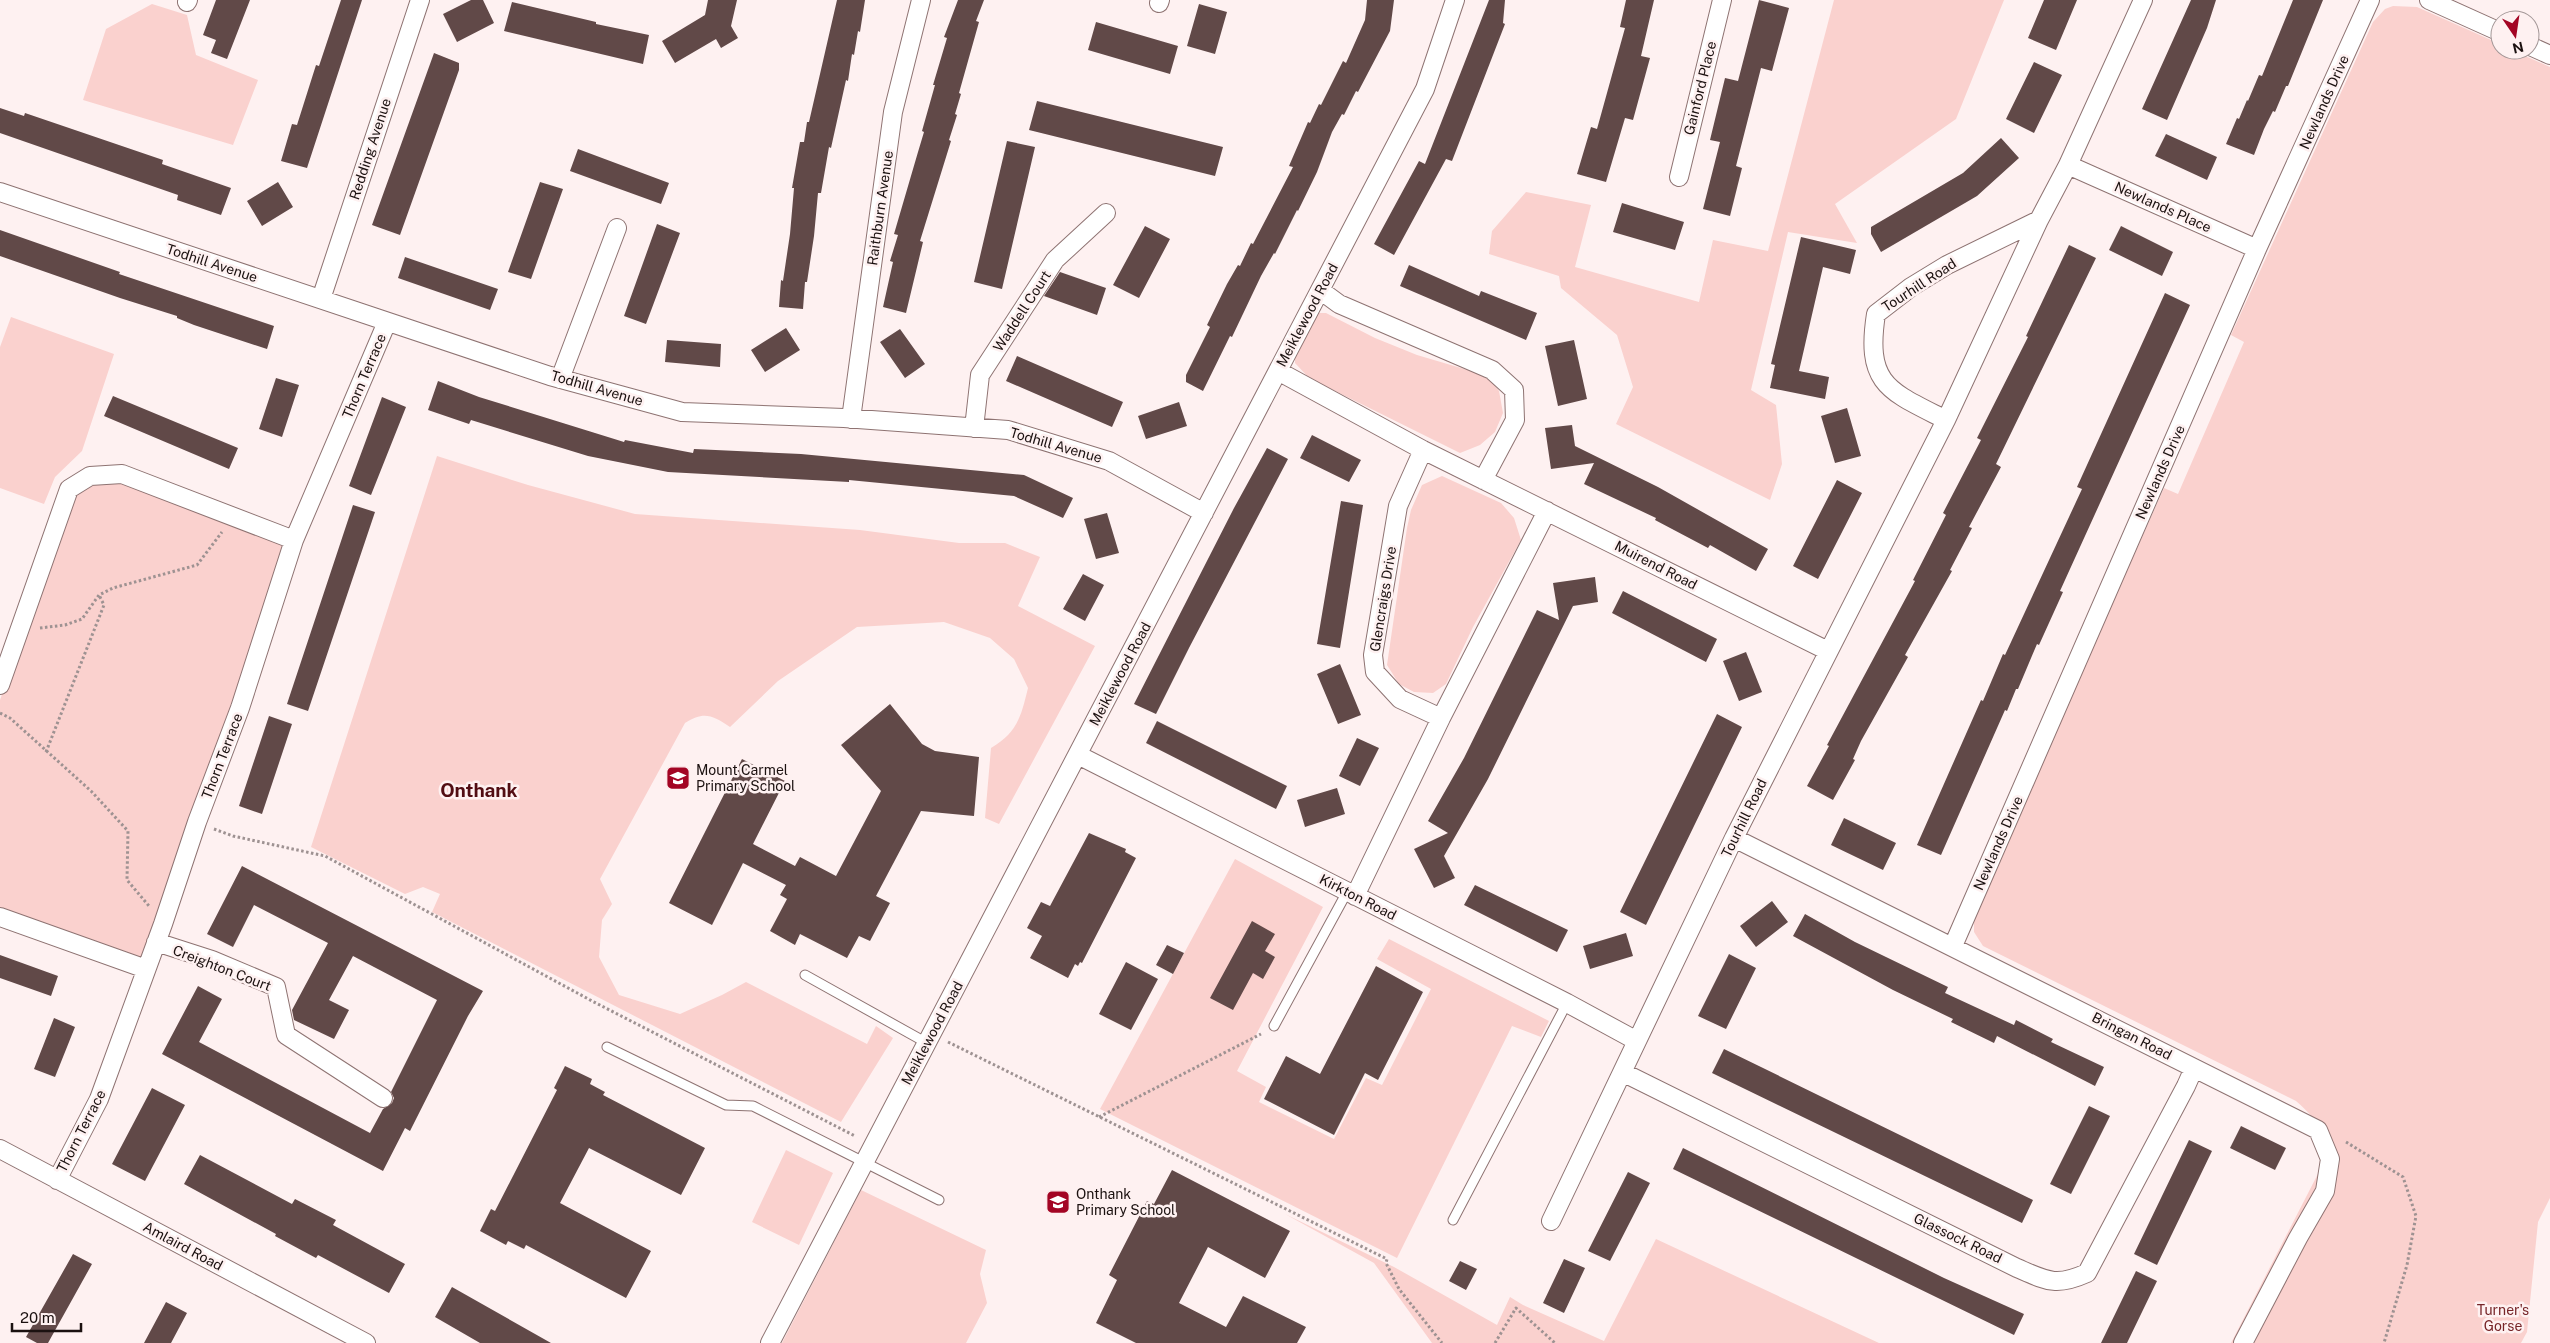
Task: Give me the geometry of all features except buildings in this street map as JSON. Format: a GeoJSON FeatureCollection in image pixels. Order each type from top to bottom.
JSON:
{"type":"FeatureCollection","features":[{"type":"Feature","properties":{"kind":"street","name":"Redding Avenue"},"geometry":{"type":"LineString","coordinates":[[321,299],[420,0]]}},
{"type":"Feature","properties":{"kind":"street","name":"Raithburn Avenue"},"geometry":{"type":"LineString","coordinates":[[851,419],[892,112],[921,0]]}},
{"type":"Feature","properties":{"kind":"street","name":"Meiklewood Road"},"geometry":{"type":"LineString","coordinates":[[770,1343],[1425,89],[1455,0]]}},
{"type":"Feature","properties":{"kind":"street","name":"Gainford Place"},"geometry":{"type":"LineString","coordinates":[[1679,177],[1722,0]]}},
{"type":"Feature","properties":{"kind":"street","name":"Tourhill Road"},"geometry":{"type":"LineString","coordinates":[[1552,1220],[1624,1073],[1734,838],[1946,420],[2039,220],[2068,165],[2143,0]]}},
{"type":"Feature","properties":{"kind":"street","name":"Newlands Drive"},"geometry":{"type":"LineString","coordinates":[[1953,946],[2257,249],[2370,0]]}},
{"type":"Feature","properties":{"kind":"street"},"geometry":{"type":"LineString","coordinates":[[2429,0],[2490,27]]}},
{"type":"Feature","properties":{"kind":"street","name":"Newlands Place"},"geometry":{"type":"LineString","coordinates":[[2068,165],[2257,249]]}},
{"type":"Feature","properties":{"kind":"street","name":"Todhill Avenue"},"geometry":{"type":"LineString","coordinates":[[0,192],[560,379],[682,412],[851,419],[1008,430],[1109,461],[1204,512]]}},
{"type":"Feature","properties":{"kind":"street","name":"Waddell Court"},"geometry":{"type":"LineString","coordinates":[[974,428],[980,375],[1055,260],[1106,213]]}},
{"type":"Feature","properties":{"kind":"street","name":"Tourhill Road"},"geometry":{"type":"LineString","coordinates":[[1946,420],[1905,399],[1884,383],[1874,359],[1872,338],[1876,314],[1911,287],[1947,265],[2039,220]]}},
{"type":"Feature","properties":{"kind":"street"},"geometry":{"type":"LineString","coordinates":[[560,379],[617,228]]}},
{"type":"Feature","properties":{"kind":"street"},"geometry":{"type":"LineString","coordinates":[[1320,290],[1339,304],[1492,370],[1514,390],[1515,420],[1483,480]]}},
{"type":"Feature","properties":{"kind":"street","name":"Thorn Terrace"},"geometry":{"type":"LineString","coordinates":[[57,1180],[99,1099],[163,924],[197,822],[240,708],[294,540],[387,322]]}},
{"type":"Feature","properties":{"kind":"street","name":"Muirend Road"},"geometry":{"type":"LineString","coordinates":[[1278,371],[1423,450],[1828,651]]}},
{"type":"Feature","properties":{"kind":"street","name":"Glencraigs Drive"},"geometry":{"type":"LineString","coordinates":[[1423,450],[1398,506],[1373,655],[1375,672],[1400,699],[1441,718]]}},
{"type":"Feature","properties":{"kind":"street"},"geometry":{"type":"LineString","coordinates":[[0,685],[69,489],[90,476],[122,474],[294,540]]}},
{"type":"Feature","properties":{"kind":"street"},"geometry":{"type":"LineString","coordinates":[[1351,894],[1547,511]]}},
{"type":"Feature","properties":{"kind":"street","name":"Kirkton Road"},"geometry":{"type":"LineString","coordinates":[[1078,755],[1567,1003],[1637,1042]]}},
{"type":"Feature","properties":{"kind":"street","name":"Bringan Road"},"geometry":{"type":"LineString","coordinates":[[1734,838],[2318,1130]]}},
{"type":"Feature","properties":{"kind":"street"},"geometry":{"type":"LineString","coordinates":[[0,917],[146,969]]}},
{"type":"Feature","properties":{"kind":"street","name":"Creighton Court"},"geometry":{"type":"LineString","coordinates":[[156,942],[212,960],[276,987],[286,1035],[383,1098]]}},
{"type":"Feature","properties":{"kind":"street","name":"Glassock Road"},"geometry":{"type":"LineString","coordinates":[[1624,1073],[2017,1268],[2043,1280],[2068,1282],[2087,1273],[2194,1068]]}},
{"type":"Feature","properties":{"kind":"street"},"geometry":{"type":"LineString","coordinates":[[2243,1343],[2325,1191],[2330,1159],[2318,1130]]}},
{"type":"Feature","properties":{"kind":"street","name":"Amlaird Road"},"geometry":{"type":"LineString","coordinates":[[0,1150],[366,1343]]}},
{"type":"Feature","properties":{"kind":"lane"},"geometry":{"type":"LineString","coordinates":[[1274,1026],[1351,894]]}},
{"type":"Feature","properties":{"kind":"lane"},"geometry":{"type":"LineString","coordinates":[[805,975],[930,1038]]}},
{"type":"Feature","properties":{"kind":"lane"},"geometry":{"type":"LineString","coordinates":[[1453,1220],[1567,1003]]}},
{"type":"Feature","properties":{"kind":"lane"},"geometry":{"type":"LineString","coordinates":[[607,1047],[726,1106],[752,1106],[939,1200]]}},
{"type":"Feature","properties":{"kind":"path"},"geometry":{"type":"LineString","coordinates":[[22,625],[35,629],[65,625],[82,619],[99,595],[130,582],[197,565],[233,518]]}},
{"type":"Feature","properties":{"kind":"path"},"geometry":{"type":"LineString","coordinates":[[46,752],[104,605],[99,595]]}},
{"type":"Feature","properties":{"kind":"path"},"geometry":{"type":"LineString","coordinates":[[0,714],[10,718],[91,791],[128,831],[126,880],[163,924]]}},
{"type":"Feature","properties":{"kind":"path"},"geometry":{"type":"LineString","coordinates":[[197,822],[233,836],[325,856],[592,1001],[873,1146]]}},
{"type":"Feature","properties":{"kind":"path"},"geometry":{"type":"LineString","coordinates":[[1099,1117],[1249,1042],[1274,1026]]}},
{"type":"Feature","properties":{"kind":"path"},"geometry":{"type":"LineString","coordinates":[[930,1038],[1099,1117],[1387,1259],[1386,1263],[1399,1289],[1442,1343]]}},
{"type":"Feature","properties":{"kind":"path"},"geometry":{"type":"LineString","coordinates":[[2318,1130],[2338,1137],[2403,1177],[2416,1216],[2408,1265],[2384,1343]]}},
{"type":"Feature","properties":{"kind":"path"},"geometry":{"type":"LineString","coordinates":[[1496,1343],[1516,1308],[1555,1343]]}},
{"type":"Feature","properties":{"kind":"green space"},"geometry":{"type":"Polygon","coordinates":[[[1834,0],[2004,0],[1956,119],[1835,204],[1857,243],[1788,232],[1751,390],[1776,405],[1782,464],[1770,500],[1616,424],[1633,387],[1617,335],[1561,288],[1559,276],[1489,254],[1492,231],[1526,192],[1591,205],[1575,267],[1699,302],[1713,240],[1768,251],[1834,0]]]}},
{"type":"Feature","properties":{"kind":"green space"},"geometry":{"type":"Polygon","coordinates":[[[152,4],[187,15],[196,55],[258,80],[233,145],[83,100],[106,29],[152,4]]]}},
{"type":"Feature","properties":{"kind":"green space","name":"Turner's Gorse"},"geometry":{"type":"Polygon","coordinates":[[[2393,6],[2417,7],[2490,40],[2490,60],[2534,60],[2550,67],[2550,1198],[2538,1222],[2527,1332],[2521,1343],[2231,1343],[2323,1164],[2321,1135],[2316,1122],[2296,1101],[1983,946],[1974,932],[1974,913],[2164,488],[2178,494],[2244,342],[2231,335],[2373,22],[2385,9],[2393,6]]]}},
{"type":"Feature","properties":{"kind":"green space"},"geometry":{"type":"Polygon","coordinates":[[[1316,313],[1326,313],[1375,338],[1417,355],[1488,376],[1499,391],[1503,413],[1495,432],[1480,445],[1460,453],[1309,378],[1295,363],[1295,348],[1316,313]]]}},
{"type":"Feature","properties":{"kind":"green space"},"geometry":{"type":"Polygon","coordinates":[[[11,317],[114,354],[82,451],[55,477],[44,504],[0,488],[0,347],[11,317]]]}},
{"type":"Feature","properties":{"kind":"green space","name":"Mount Carmel Primary School"},"geometry":{"type":"Polygon","coordinates":[[[437,456],[528,485],[635,514],[860,530],[959,543],[1005,543],[1040,557],[1018,606],[1095,646],[999,824],[985,818],[991,748],[1013,729],[1023,707],[1028,688],[1014,659],[990,638],[944,622],[857,627],[778,681],[730,727],[708,716],[698,717],[685,723],[600,879],[612,904],[602,920],[599,957],[619,995],[680,1014],[746,982],[867,1044],[876,1026],[893,1038],[841,1122],[432,912],[440,894],[423,887],[405,894],[311,847],[437,456]]]}},
{"type":"Feature","properties":{"kind":"green space"},"geometry":{"type":"Polygon","coordinates":[[[1442,476],[1501,503],[1514,518],[1521,540],[1473,627],[1446,684],[1433,693],[1414,692],[1399,684],[1387,665],[1411,510],[1422,485],[1442,476]]]}},
{"type":"Feature","properties":{"kind":"green space"},"geometry":{"type":"Polygon","coordinates":[[[118,478],[287,543],[234,707],[141,963],[0,911],[0,700],[73,493],[91,480],[118,478]]]}},
{"type":"Feature","properties":{"kind":"green space"},"geometry":{"type":"Polygon","coordinates":[[[1235,859],[1323,907],[1237,1071],[1266,1087],[1259,1102],[1334,1139],[1366,1078],[1382,1085],[1431,989],[1377,959],[1389,939],[1549,1021],[1541,1037],[1512,1026],[1397,1258],[1100,1109],[1235,859]]]}},
{"type":"Feature","properties":{"kind":"green space"},"geometry":{"type":"Polygon","coordinates":[[[786,1150],[833,1173],[799,1245],[752,1222],[786,1150]]]}},
{"type":"Feature","properties":{"kind":"green space"},"geometry":{"type":"Polygon","coordinates":[[[861,1190],[986,1250],[980,1274],[987,1303],[966,1343],[782,1343],[861,1190]]]}},
{"type":"Feature","properties":{"kind":"green space"},"geometry":{"type":"Polygon","coordinates":[[[1285,1214],[1394,1267],[1497,1325],[1510,1297],[1523,1305],[1604,1341],[1656,1239],[1879,1343],[1432,1343],[1374,1263],[1285,1214]]]}},
{"type":"Feature","properties":{"kind":"place","name":"Mount Carmel Primary School"},"geometry":{"type":"Point","coordinates":[678,778]}},
{"type":"Feature","properties":{"kind":"place","name":"Onthank Primary School"},"geometry":{"type":"Point","coordinates":[1058,1202]}},
{"type":"Feature","properties":{"kind":"district","name":"Onthank"},"geometry":{"type":"Point","coordinates":[479,790]}}]}
